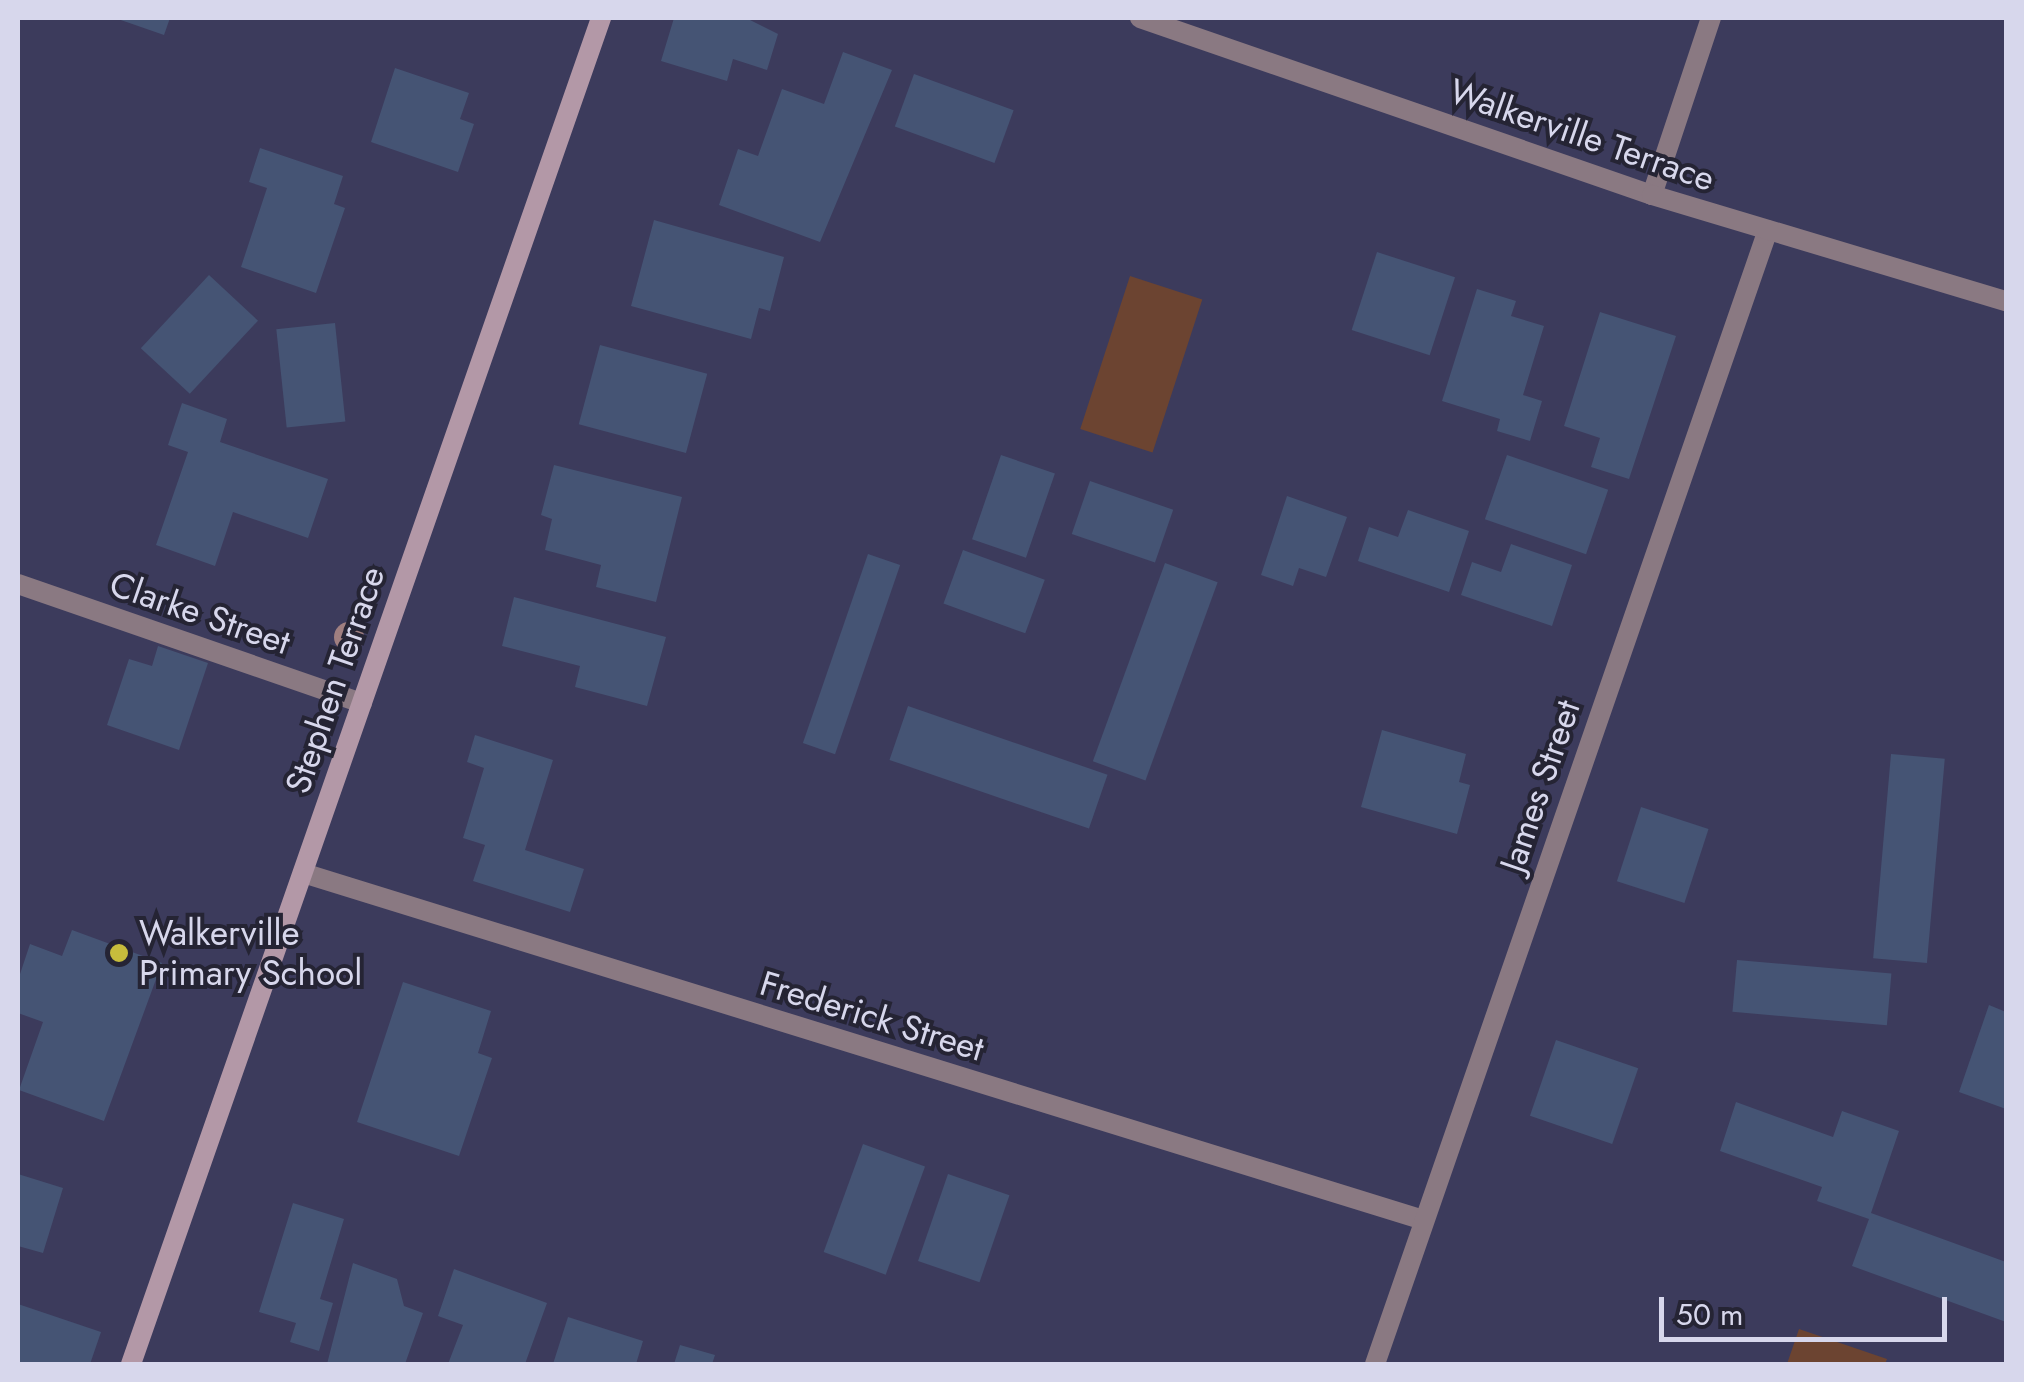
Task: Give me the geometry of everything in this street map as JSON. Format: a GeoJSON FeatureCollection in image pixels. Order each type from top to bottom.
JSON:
{"type":"FeatureCollection","features":[{"type":"Feature","properties":{"kind":"main road","name":"Stephen Terrace"},"geometry":{"type":"LineString","coordinates":[[131,1364],[601,18]]}},
{"type":"Feature","properties":{"kind":"street","name":"Walkerville Terrace"},"geometry":{"type":"LineString","coordinates":[[1140,18],[1652,196],[2006,301]]}},
{"type":"Feature","properties":{"kind":"street"},"geometry":{"type":"LineString","coordinates":[[1652,196],[1710,18]]}},
{"type":"Feature","properties":{"kind":"street","name":"James Street"},"geometry":{"type":"LineString","coordinates":[[1374,1364],[1768,230]]}},
{"type":"Feature","properties":{"kind":"street","name":"Clarke Street"},"geometry":{"type":"LineString","coordinates":[[18,584],[362,703]]}},
{"type":"Feature","properties":{"kind":"street","name":"Frederick Street"},"geometry":{"type":"LineString","coordinates":[[303,873],[1423,1220]]}},
{"type":"Feature","properties":{"kind":"shaded area"},"geometry":{"type":"Polygon","coordinates":[[[1130,276],[1202,299],[1153,453],[1080,429],[1130,276]]]}},
{"type":"Feature","properties":{"kind":"shaded area"},"geometry":{"type":"Polygon","coordinates":[[[1799,1329],[1887,1359],[1885,1364],[1787,1364],[1799,1329]]]}},
{"type":"Feature","properties":{"kind":"building"},"geometry":{"type":"Polygon","coordinates":[[[115,18],[170,18],[164,35],[115,18]]]}},
{"type":"Feature","properties":{"kind":"building"},"geometry":{"type":"Polygon","coordinates":[[[674,18],[746,18],[778,34],[767,70],[733,59],[727,81],[661,61],[674,18]]]}},
{"type":"Feature","properties":{"kind":"building"},"geometry":{"type":"Polygon","coordinates":[[[843,52],[892,70],[820,242],[719,205],[738,149],[758,156],[782,89],[824,104],[843,52]]]}},
{"type":"Feature","properties":{"kind":"building"},"geometry":{"type":"Polygon","coordinates":[[[395,68],[469,93],[460,119],[474,124],[458,172],[371,142],[395,68]]]}},
{"type":"Feature","properties":{"kind":"building"},"geometry":{"type":"Polygon","coordinates":[[[914,74],[1014,110],[994,163],[895,127],[914,74]]]}},
{"type":"Feature","properties":{"kind":"building"},"geometry":{"type":"Polygon","coordinates":[[[260,148],[343,176],[334,204],[345,208],[316,293],[241,267],[267,188],[249,182],[260,148]]]}},
{"type":"Feature","properties":{"kind":"building"},"geometry":{"type":"Polygon","coordinates":[[[654,220],[784,257],[770,311],[759,308],[751,339],[631,306],[654,220]]]}},
{"type":"Feature","properties":{"kind":"building"},"geometry":{"type":"Polygon","coordinates":[[[1377,252],[1455,277],[1430,355],[1352,330],[1377,252]]]}},
{"type":"Feature","properties":{"kind":"building"},"geometry":{"type":"Polygon","coordinates":[[[209,275],[258,321],[190,394],[141,348],[209,275]]]}},
{"type":"Feature","properties":{"kind":"building"},"geometry":{"type":"Polygon","coordinates":[[[1477,289],[1516,301],[1511,316],[1544,326],[1523,395],[1542,401],[1530,441],[1497,431],[1500,419],[1442,401],[1477,289]]]}},
{"type":"Feature","properties":{"kind":"building"},"geometry":{"type":"Polygon","coordinates":[[[1600,312],[1676,336],[1629,479],[1591,467],[1600,438],[1564,426],[1600,312]]]}},
{"type":"Feature","properties":{"kind":"building"},"geometry":{"type":"Polygon","coordinates":[[[335,323],[345,421],[287,428],[276,329],[335,323]]]}},
{"type":"Feature","properties":{"kind":"building"},"geometry":{"type":"Polygon","coordinates":[[[600,345],[707,374],[686,453],[579,424],[600,345]]]}},
{"type":"Feature","properties":{"kind":"building"},"geometry":{"type":"Polygon","coordinates":[[[182,403],[227,419],[220,442],[328,479],[308,538],[233,512],[215,566],[156,545],[188,452],[168,445],[182,403]]]}},
{"type":"Feature","properties":{"kind":"building"},"geometry":{"type":"Polygon","coordinates":[[[1001,455],[1055,474],[1026,558],[972,539],[1001,455]]]}},
{"type":"Feature","properties":{"kind":"building"},"geometry":{"type":"Polygon","coordinates":[[[1507,455],[1608,490],[1586,554],[1485,519],[1507,455]]]}},
{"type":"Feature","properties":{"kind":"building"},"geometry":{"type":"Polygon","coordinates":[[[554,465],[682,497],[656,602],[596,587],[601,565],[545,550],[552,519],[541,515],[554,465]]]}},
{"type":"Feature","properties":{"kind":"building"},"geometry":{"type":"Polygon","coordinates":[[[1090,481],[1173,510],[1155,563],[1072,534],[1090,481]]]}},
{"type":"Feature","properties":{"kind":"building"},"geometry":{"type":"Polygon","coordinates":[[[1287,496],[1347,517],[1326,577],[1299,568],[1293,586],[1261,575],[1287,496]]]}},
{"type":"Feature","properties":{"kind":"building"},"geometry":{"type":"Polygon","coordinates":[[[1408,510],[1469,531],[1449,592],[1358,561],[1369,527],[1398,537],[1408,510]]]}},
{"type":"Feature","properties":{"kind":"building"},"geometry":{"type":"Polygon","coordinates":[[[1511,544],[1572,565],[1552,626],[1461,595],[1472,562],[1501,572],[1511,544]]]}},
{"type":"Feature","properties":{"kind":"building"},"geometry":{"type":"Polygon","coordinates":[[[963,550],[1045,580],[1025,633],[944,604],[963,550]]]}},
{"type":"Feature","properties":{"kind":"building"},"geometry":{"type":"Polygon","coordinates":[[[868,554],[900,565],[835,754],[803,743],[868,554]]]}},
{"type":"Feature","properties":{"kind":"building"},"geometry":{"type":"Polygon","coordinates":[[[1165,563],[1218,582],[1145,780],[1093,761],[1165,563]]]}},
{"type":"Feature","properties":{"kind":"building"},"geometry":{"type":"Polygon","coordinates":[[[514,597],[666,637],[647,706],[575,687],[580,666],[502,646],[514,597]]]}},
{"type":"Feature","properties":{"kind":"building"},"geometry":{"type":"Polygon","coordinates":[[[158,646],[208,663],[179,750],[107,725],[129,659],[152,666],[158,646]]]}},
{"type":"Feature","properties":{"kind":"building"},"geometry":{"type":"Polygon","coordinates":[[[908,706],[1108,775],[1089,829],[889,760],[908,706]]]}},
{"type":"Feature","properties":{"kind":"building"},"geometry":{"type":"Polygon","coordinates":[[[1382,730],[1466,754],[1459,782],[1470,785],[1457,834],[1361,807],[1382,730]]]}},
{"type":"Feature","properties":{"kind":"building"},"geometry":{"type":"Polygon","coordinates":[[[475,735],[553,760],[525,850],[584,869],[570,912],[473,881],[485,845],[463,838],[484,768],[467,762],[475,735]]]}},
{"type":"Feature","properties":{"kind":"building"},"geometry":{"type":"Polygon","coordinates":[[[1891,754],[1945,759],[1927,963],[1873,958],[1891,754]]]}},
{"type":"Feature","properties":{"kind":"building"},"geometry":{"type":"Polygon","coordinates":[[[1641,807],[1709,829],[1684,903],[1617,881],[1641,807]]]}},
{"type":"Feature","properties":{"kind":"building"},"geometry":{"type":"Polygon","coordinates":[[[72,930],[162,963],[104,1121],[19,1090],[43,1022],[18,1013],[18,980],[30,944],[62,956],[72,930]]]}},
{"type":"Feature","properties":{"kind":"building"},"geometry":{"type":"Polygon","coordinates":[[[1737,960],[1891,974],[1887,1025],[1732,1012],[1737,960]]]}},
{"type":"Feature","properties":{"kind":"building"},"geometry":{"type":"Polygon","coordinates":[[[403,982],[491,1011],[478,1053],[492,1058],[459,1156],[357,1122],[403,982]]]}},
{"type":"Feature","properties":{"kind":"building"},"geometry":{"type":"Polygon","coordinates":[[[1989,1005],[2006,1012],[2006,1109],[1959,1092],[1989,1005]]]}},
{"type":"Feature","properties":{"kind":"building"},"geometry":{"type":"Polygon","coordinates":[[[1556,1040],[1638,1068],[1612,1144],[1530,1116],[1556,1040]]]}},
{"type":"Feature","properties":{"kind":"building"},"geometry":{"type":"Polygon","coordinates":[[[1736,1102],[1833,1137],[1842,1111],[1899,1131],[1871,1213],[2006,1262],[2006,1322],[1852,1266],[1869,1219],[1817,1201],[1822,1187],[1720,1151],[1736,1102]]]}},
{"type":"Feature","properties":{"kind":"building"},"geometry":{"type":"Polygon","coordinates":[[[863,1144],[925,1167],[886,1275],[824,1252],[863,1144]]]}},
{"type":"Feature","properties":{"kind":"building"},"geometry":{"type":"Polygon","coordinates":[[[18,1174],[63,1188],[43,1253],[18,1246],[18,1174]]]}},
{"type":"Feature","properties":{"kind":"building"},"geometry":{"type":"Polygon","coordinates":[[[948,1174],[1009,1195],[980,1282],[918,1261],[948,1174]]]}},
{"type":"Feature","properties":{"kind":"building"},"geometry":{"type":"Polygon","coordinates":[[[293,1203],[344,1219],[320,1299],[333,1303],[319,1351],[290,1342],[296,1323],[259,1312],[293,1203]]]}},
{"type":"Feature","properties":{"kind":"building"},"geometry":{"type":"Polygon","coordinates":[[[353,1263],[397,1279],[404,1306],[423,1313],[405,1364],[327,1364],[353,1263]]]}},
{"type":"Feature","properties":{"kind":"building"},"geometry":{"type":"Polygon","coordinates":[[[454,1269],[547,1303],[525,1364],[448,1364],[463,1325],[438,1316],[454,1269]]]}},
{"type":"Feature","properties":{"kind":"building"},"geometry":{"type":"Polygon","coordinates":[[[18,1304],[101,1332],[90,1364],[18,1364],[18,1304]]]}},
{"type":"Feature","properties":{"kind":"building"},"geometry":{"type":"Polygon","coordinates":[[[568,1317],[643,1341],[636,1364],[553,1364],[568,1317]]]}},
{"type":"Feature","properties":{"kind":"building"},"geometry":{"type":"Polygon","coordinates":[[[680,1345],[715,1355],[712,1364],[674,1364],[680,1345]]]}},
{"type":"Feature","properties":{"kind":"place","name":"Walkerville Primary School"},"geometry":{"type":"Point","coordinates":[119,953]}}]}
